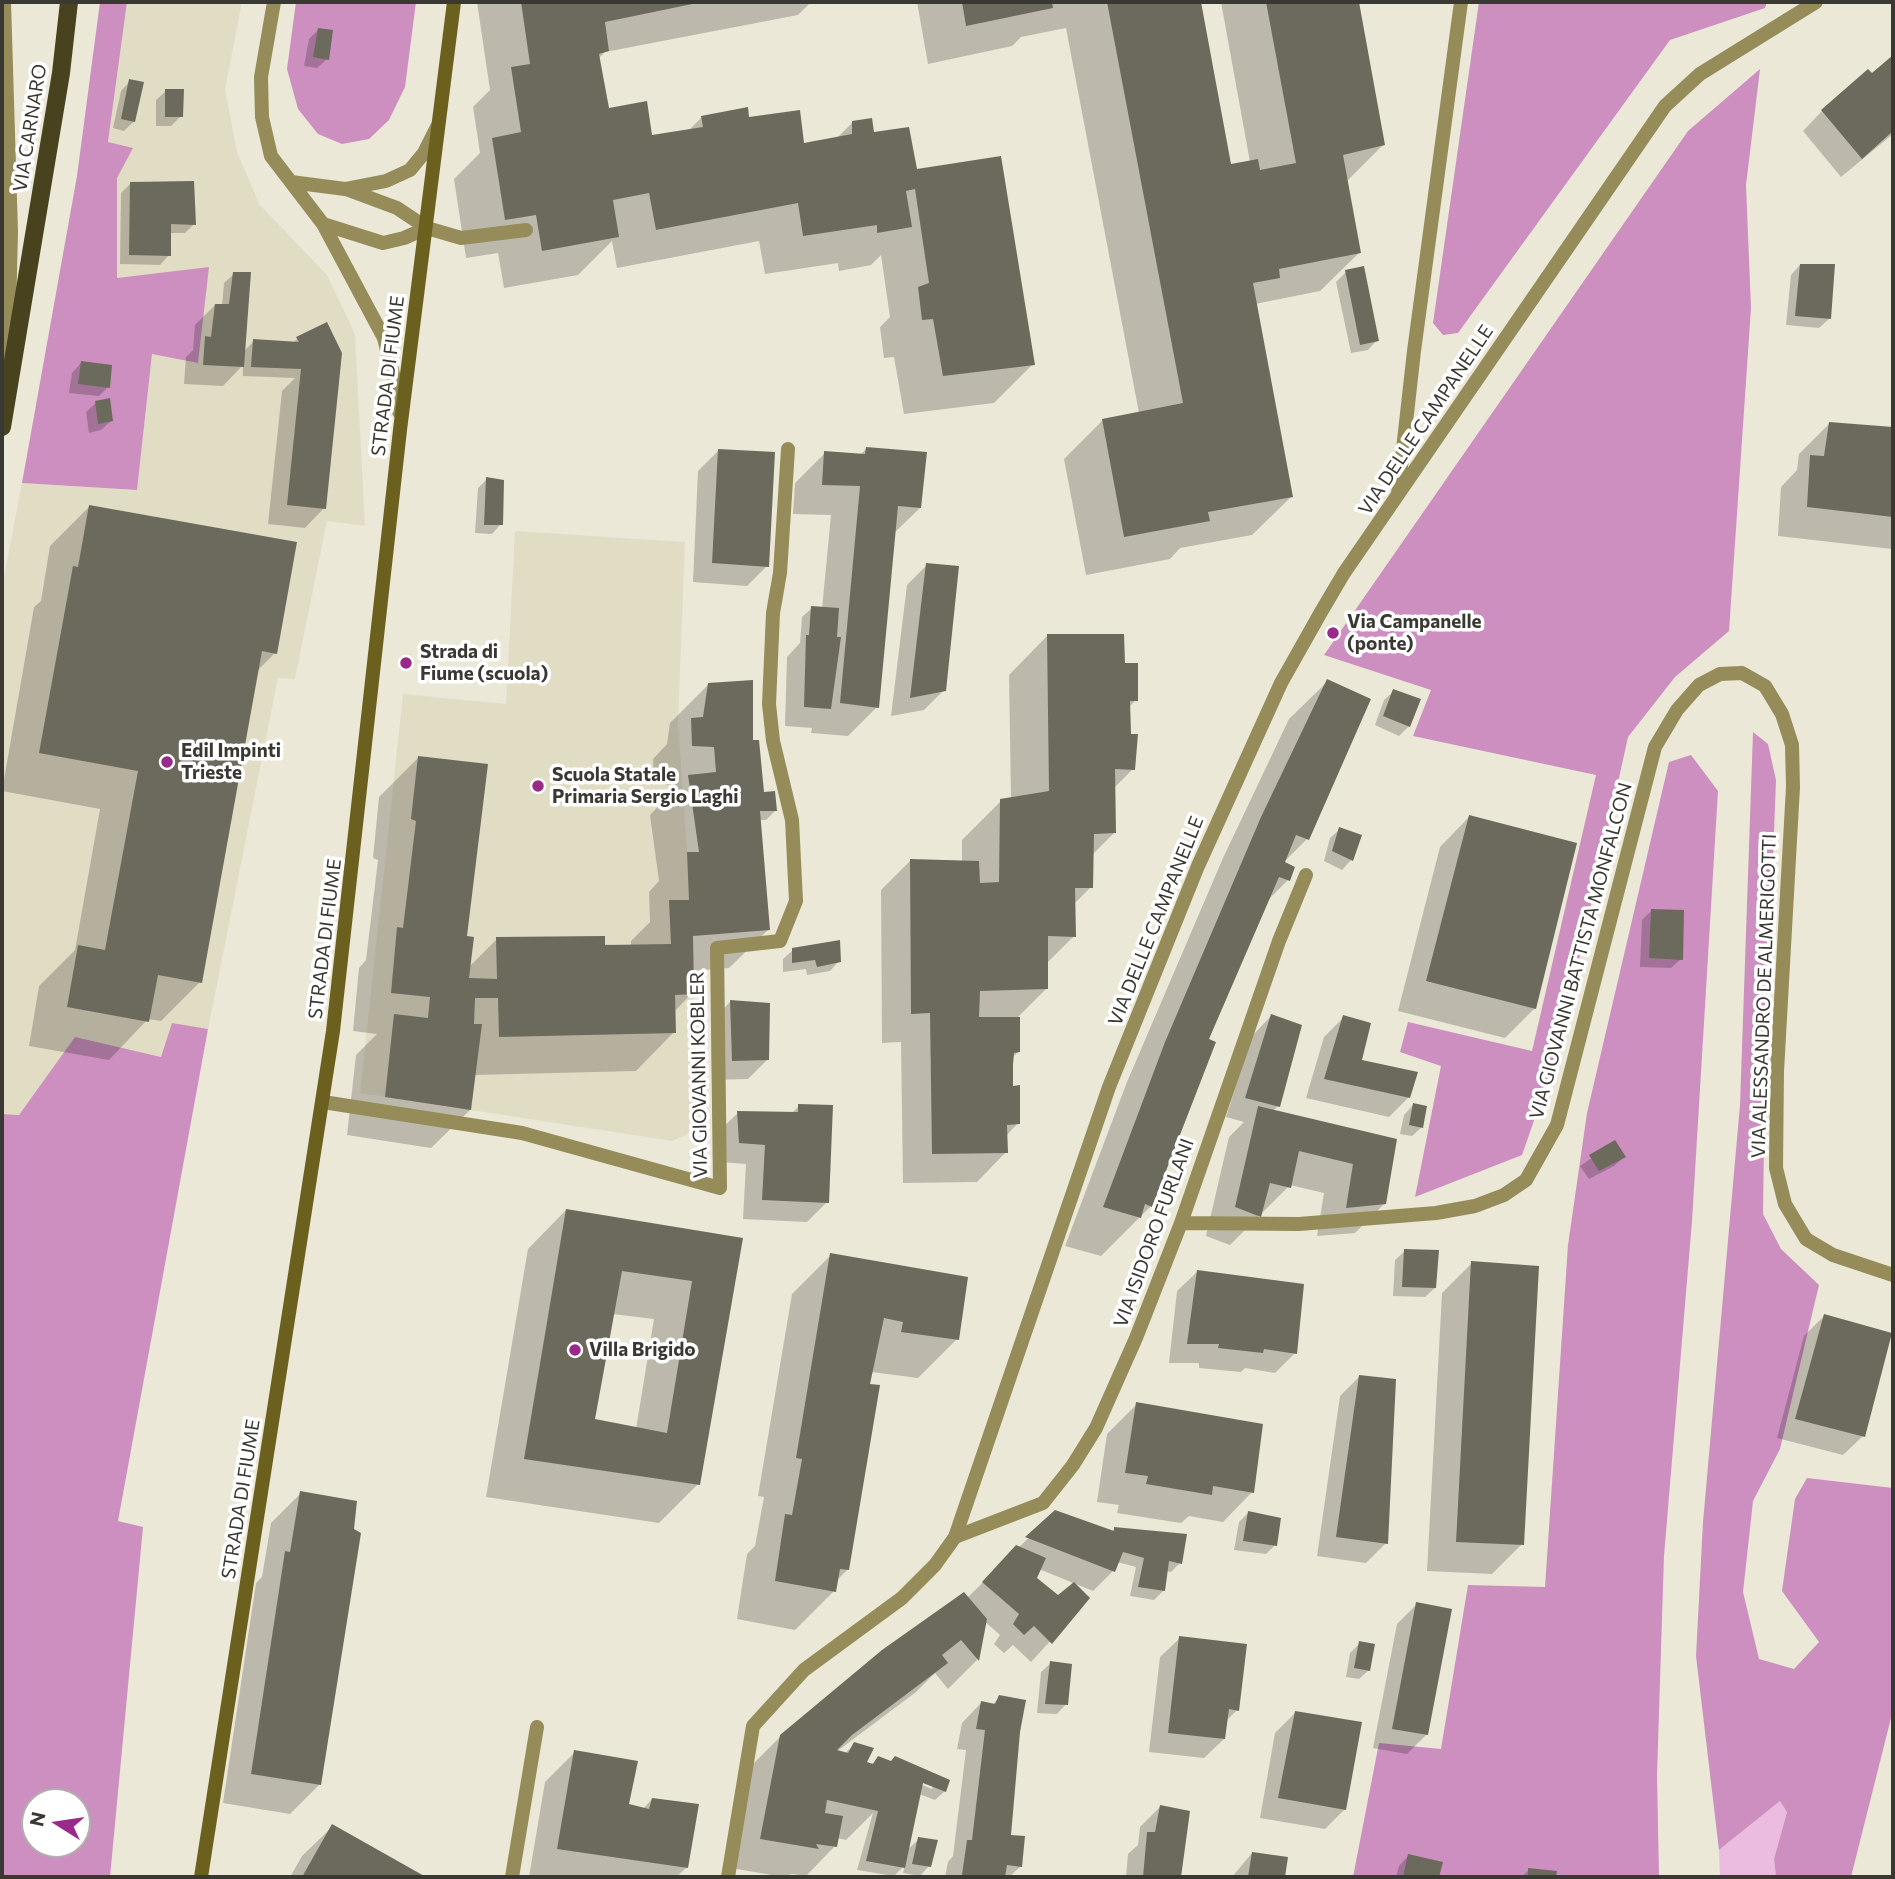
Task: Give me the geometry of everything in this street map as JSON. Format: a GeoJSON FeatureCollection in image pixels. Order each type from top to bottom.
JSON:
{"type":"FeatureCollection","features":[{"type":"Feature","properties":{"kind":"main road","name":"VIA CARNARO"},"geometry":{"type":"LineString","coordinates":[[2,427],[61,73],[69,2]]}},
{"type":"Feature","properties":{"kind":"main road","name":"STRADA DI FIUME"},"geometry":{"type":"LineString","coordinates":[[201,1877],[323,1101],[342,961],[400,430],[454,2]]}},
{"type":"Feature","properties":{"kind":"street"},"geometry":{"type":"LineString","coordinates":[[4,2],[11,232],[7,400]]}},
{"type":"Feature","properties":{"kind":"street"},"geometry":{"type":"LineString","coordinates":[[274,2],[261,78],[262,117],[271,156],[323,224],[384,338],[397,386],[400,430]]}},
{"type":"Feature","properties":{"kind":"street"},"geometry":{"type":"LineString","coordinates":[[1398,494],[1414,351],[1461,2]]}},
{"type":"Feature","properties":{"kind":"street","name":"VIA DELLE CAMPANELLE"},"geometry":{"type":"LineString","coordinates":[[728,1877],[753,1726],[804,1670],[902,1598],[935,1565],[955,1537],[1109,1087],[1198,866],[1281,683],[1344,573],[1665,106],[1700,74],[1814,3]]}},
{"type":"Feature","properties":{"kind":"street"},"geometry":{"type":"LineString","coordinates":[[345,189],[386,181],[410,170],[424,153],[438,126]]}},
{"type":"Feature","properties":{"kind":"street"},"geometry":{"type":"LineString","coordinates":[[291,182],[345,189],[397,208],[426,228],[461,238],[526,230]]}},
{"type":"Feature","properties":{"kind":"street"},"geometry":{"type":"LineString","coordinates":[[323,224],[383,243],[404,238],[426,228]]}},
{"type":"Feature","properties":{"kind":"street","name":"VIA GIOVANNI KOBLER"},"geometry":{"type":"LineString","coordinates":[[323,1101],[522,1132],[720,1188],[717,948],[780,941],[796,901],[792,820],[773,741],[769,704],[773,613],[780,573],[788,449]]}},
{"type":"Feature","properties":{"kind":"street","name":"VIA GIOVANNI BATTISTA MONFALCON"},"geometry":{"type":"LineString","coordinates":[[1181,1223],[1299,1224],[1436,1213],[1475,1206],[1504,1195],[1526,1180],[1557,1125],[1655,747],[1677,710],[1699,685],[1720,674],[1742,673]]}},
{"type":"Feature","properties":{"kind":"street","name":"VIA ALESSANDRO DE ALMERIGOTTI"},"geometry":{"type":"LineString","coordinates":[[1742,673],[1765,686],[1782,714],[1792,745],[1793,787],[1777,1071],[1776,1168],[1785,1204],[1806,1239],[1833,1255],[1893,1275]]}},
{"type":"Feature","properties":{"kind":"street","name":"VIA ISIDORO FURLANI"},"geometry":{"type":"LineString","coordinates":[[955,1537],[1043,1503],[1073,1465],[1096,1429],[1136,1338],[1181,1223],[1266,976],[1306,875]]}},
{"type":"Feature","properties":{"kind":"street"},"geometry":{"type":"LineString","coordinates":[[512,1877],[537,1727]]}},
{"type":"Feature","properties":{"kind":"shaded area"},"geometry":{"type":"Polygon","coordinates":[[[100,2],[127,2],[108,142],[133,148],[117,178],[117,278],[209,267],[198,363],[152,354],[137,490],[22,483],[77,176],[100,2]]]}},
{"type":"Feature","properties":{"kind":"shaded area"},"geometry":{"type":"Polygon","coordinates":[[[127,2],[242,2],[225,89],[237,152],[260,205],[327,275],[355,334],[365,526],[327,521],[295,679],[278,678],[208,1029],[173,1024],[162,1057],[75,1038],[19,1115],[2,1114],[2,588],[22,483],[137,490],[152,354],[198,363],[208,267],[117,279],[117,178],[132,149],[108,142],[127,2]]]}},
{"type":"Feature","properties":{"kind":"shaded area"},"geometry":{"type":"Polygon","coordinates":[[[296,2],[416,2],[405,87],[389,120],[369,139],[342,144],[318,134],[298,109],[287,69],[296,2]]]}},
{"type":"Feature","properties":{"kind":"shaded area"},"geometry":{"type":"Polygon","coordinates":[[[1479,2],[1767,2],[1765,8],[1670,40],[1458,333],[1443,335],[1433,323],[1479,2]]]}},
{"type":"Feature","properties":{"kind":"shaded area"},"geometry":{"type":"Polygon","coordinates":[[[1760,69],[1746,185],[1751,308],[1729,631],[1675,677],[1628,737],[1560,1046],[1522,1155],[1415,1197],[1441,1066],[1400,1052],[1408,1022],[1532,1051],[1596,775],[1413,736],[1431,690],[1324,655],[1688,131],[1760,69]]]}},
{"type":"Feature","properties":{"kind":"shaded area","name":"Scuola Statale Primaria Sergio Laghi"},"geometry":{"type":"Polygon","coordinates":[[[515,531],[685,542],[678,721],[693,936],[697,1120],[686,1135],[672,1141],[360,1093],[403,694],[506,704],[515,531]]]}},
{"type":"Feature","properties":{"kind":"shaded area"},"geometry":{"type":"Polygon","coordinates":[[[1753,732],[1768,744],[1776,780],[1765,1067],[1763,1214],[1781,1249],[1819,1285],[1780,1449],[1753,1501],[1743,1592],[1759,1659],[1794,1669],[1819,1642],[1782,1591],[1795,1499],[1807,1478],[1893,1488],[1893,1710],[1851,1877],[1776,1877],[1774,1859],[1787,1812],[1780,1801],[1719,1850],[1696,1656],[1703,1522],[1740,1105],[1753,732]]]}},
{"type":"Feature","properties":{"kind":"shaded area"},"geometry":{"type":"Polygon","coordinates":[[[1691,755],[1718,791],[1692,1221],[1664,1556],[1657,1775],[1659,1877],[1353,1877],[1379,1743],[1441,1749],[1468,1585],[1545,1587],[1568,1245],[1587,1113],[1669,762],[1691,755]]]}},
{"type":"Feature","properties":{"kind":"shaded area"},"geometry":{"type":"Polygon","coordinates":[[[172,1023],[208,1029],[118,1521],[143,1527],[110,1877],[2,1877],[2,1114],[19,1115],[75,1037],[161,1057],[172,1023]]]}},
{"type":"Feature","properties":{"kind":"shaded area"},"geometry":{"type":"Polygon","coordinates":[[[1780,1801],[1787,1812],[1774,1859],[1776,1877],[1720,1877],[1719,1850],[1780,1801]]]}},
{"type":"Feature","properties":{"kind":"building"},"geometry":{"type":"Polygon","coordinates":[[[521,2],[702,2],[605,22],[609,51],[599,54],[609,108],[647,101],[652,135],[703,127],[701,116],[748,107],[749,117],[800,110],[804,143],[852,134],[852,121],[872,118],[874,132],[909,127],[917,169],[1001,156],[1035,365],[943,376],[933,319],[922,320],[918,287],[929,283],[915,189],[906,191],[912,227],[877,233],[877,225],[803,236],[798,203],[656,230],[649,193],[613,200],[619,237],[542,251],[536,215],[505,220],[492,138],[521,132],[511,67],[530,64],[521,2]]]}},
{"type":"Feature","properties":{"kind":"building"},"geometry":{"type":"Polygon","coordinates":[[[962,2],[1052,2],[1053,8],[966,26],[962,2]]]}},
{"type":"Feature","properties":{"kind":"building"},"geometry":{"type":"Polygon","coordinates":[[[1107,2],[1201,2],[1231,164],[1258,159],[1260,170],[1296,163],[1266,2],[1359,2],[1385,145],[1343,155],[1361,253],[1279,269],[1280,278],[1253,283],[1293,497],[1208,512],[1210,521],[1124,537],[1102,419],[1183,403],[1107,2]]]}},
{"type":"Feature","properties":{"kind":"building"},"geometry":{"type":"Polygon","coordinates":[[[318,28],[333,30],[329,60],[313,57],[318,28]]]}},
{"type":"Feature","properties":{"kind":"building"},"geometry":{"type":"Polygon","coordinates":[[[1893,55],[1893,131],[1862,159],[1821,110],[1868,69],[1872,73],[1893,55]]]}},
{"type":"Feature","properties":{"kind":"building"},"geometry":{"type":"Polygon","coordinates":[[[129,79],[144,82],[135,122],[121,119],[129,79]]]}},
{"type":"Feature","properties":{"kind":"building"},"geometry":{"type":"Polygon","coordinates":[[[165,89],[184,89],[183,117],[165,117],[165,89]]]}},
{"type":"Feature","properties":{"kind":"building"},"geometry":{"type":"Polygon","coordinates":[[[194,181],[196,225],[171,224],[171,256],[129,255],[130,182],[194,181]]]}},
{"type":"Feature","properties":{"kind":"building"},"geometry":{"type":"Polygon","coordinates":[[[1800,264],[1835,264],[1831,319],[1795,316],[1800,264]]]}},
{"type":"Feature","properties":{"kind":"building"},"geometry":{"type":"Polygon","coordinates":[[[1364,266],[1379,341],[1360,345],[1345,270],[1364,266]]]}},
{"type":"Feature","properties":{"kind":"building"},"geometry":{"type":"Polygon","coordinates":[[[233,272],[251,272],[244,367],[203,365],[205,336],[211,337],[215,304],[229,304],[233,272]]]}},
{"type":"Feature","properties":{"kind":"building"},"geometry":{"type":"Polygon","coordinates":[[[327,322],[342,353],[326,509],[287,505],[301,369],[251,367],[253,339],[299,342],[296,337],[327,322]]]}},
{"type":"Feature","properties":{"kind":"building"},"geometry":{"type":"Polygon","coordinates":[[[81,361],[112,365],[110,388],[78,384],[81,361]]]}},
{"type":"Feature","properties":{"kind":"building"},"geometry":{"type":"Polygon","coordinates":[[[110,398],[113,421],[98,424],[95,401],[110,398]]]}},
{"type":"Feature","properties":{"kind":"building"},"geometry":{"type":"Polygon","coordinates":[[[1829,422],[1893,427],[1893,517],[1807,507],[1810,455],[1824,456],[1829,422]]]}},
{"type":"Feature","properties":{"kind":"building"},"geometry":{"type":"Polygon","coordinates":[[[866,447],[927,452],[921,508],[898,506],[879,708],[840,703],[860,486],[822,485],[824,451],[865,454],[866,447]]]}},
{"type":"Feature","properties":{"kind":"building"},"geometry":{"type":"Polygon","coordinates":[[[718,449],[775,452],[769,567],[712,563],[718,449]]]}},
{"type":"Feature","properties":{"kind":"building"},"geometry":{"type":"Polygon","coordinates":[[[486,477],[504,480],[503,525],[484,525],[486,477]]]}},
{"type":"Feature","properties":{"kind":"building","name":"Edil Impinti Trieste"},"geometry":{"type":"Polygon","coordinates":[[[89,505],[297,542],[277,654],[262,651],[202,983],[158,975],[149,1022],[67,1007],[78,945],[105,950],[138,771],[39,753],[73,566],[78,567],[89,505]]]}},
{"type":"Feature","properties":{"kind":"building"},"geometry":{"type":"Polygon","coordinates":[[[926,563],[959,566],[946,691],[910,698],[926,563]]]}},
{"type":"Feature","properties":{"kind":"building"},"geometry":{"type":"Polygon","coordinates":[[[811,606],[839,608],[837,637],[841,637],[831,709],[804,707],[806,635],[809,635],[811,606]]]}},
{"type":"Feature","properties":{"kind":"building"},"geometry":{"type":"Polygon","coordinates":[[[1047,634],[1124,634],[1125,663],[1138,663],[1138,701],[1130,701],[1131,734],[1138,734],[1135,770],[1115,769],[1116,833],[1094,834],[1093,888],[1075,888],[1076,937],[1048,936],[1048,989],[980,991],[979,1017],[1020,1017],[1020,1052],[1014,1053],[1013,1086],[1020,1085],[1020,1124],[1007,1125],[1008,1153],[932,1154],[930,1013],[911,1014],[910,859],[979,861],[980,883],[999,882],[1000,799],[1049,791],[1047,634]]]}},
{"type":"Feature","properties":{"kind":"building"},"geometry":{"type":"Polygon","coordinates":[[[1327,679],[1371,699],[1309,840],[1296,835],[1285,862],[1295,867],[1290,881],[1279,877],[1209,1039],[1216,1042],[1152,1207],[1145,1204],[1141,1218],[1103,1207],[1165,1042],[1261,817],[1327,679]]]}},
{"type":"Feature","properties":{"kind":"building"},"geometry":{"type":"Polygon","coordinates":[[[753,680],[753,740],[759,740],[764,792],[775,791],[777,811],[760,811],[770,930],[693,936],[694,994],[675,995],[676,1033],[499,1037],[498,998],[475,998],[474,1024],[482,1024],[471,1110],[385,1097],[394,1014],[428,1018],[430,997],[391,993],[397,927],[403,928],[416,821],[411,819],[418,756],[488,764],[467,936],[474,937],[469,978],[497,979],[496,937],[605,936],[605,945],[671,944],[669,900],[689,900],[687,852],[699,852],[688,775],[716,772],[714,747],[692,746],[691,718],[703,717],[708,683],[753,680]]]}},
{"type":"Feature","properties":{"kind":"building"},"geometry":{"type":"Polygon","coordinates":[[[1393,689],[1421,699],[1410,727],[1383,716],[1393,689]]]}},
{"type":"Feature","properties":{"kind":"building"},"geometry":{"type":"Polygon","coordinates":[[[1469,815],[1577,843],[1536,1009],[1426,981],[1469,815]]]}},
{"type":"Feature","properties":{"kind":"building"},"geometry":{"type":"Polygon","coordinates":[[[1339,827],[1362,835],[1353,861],[1332,851],[1339,827]]]}},
{"type":"Feature","properties":{"kind":"building"},"geometry":{"type":"Polygon","coordinates":[[[1651,909],[1684,910],[1683,960],[1649,958],[1651,909]]]}},
{"type":"Feature","properties":{"kind":"building"},"geometry":{"type":"Polygon","coordinates":[[[840,940],[841,962],[817,967],[815,960],[792,963],[792,948],[840,940]]]}},
{"type":"Feature","properties":{"kind":"building"},"geometry":{"type":"Polygon","coordinates":[[[730,1000],[770,1003],[769,1060],[732,1061],[730,1000]]]}},
{"type":"Feature","properties":{"kind":"building"},"geometry":{"type":"Polygon","coordinates":[[[1271,1014],[1302,1025],[1280,1107],[1245,1098],[1271,1014]]]}},
{"type":"Feature","properties":{"kind":"building"},"geometry":{"type":"Polygon","coordinates":[[[1343,1015],[1371,1023],[1362,1060],[1418,1072],[1410,1098],[1324,1079],[1343,1015]]]}},
{"type":"Feature","properties":{"kind":"building"},"geometry":{"type":"Polygon","coordinates":[[[1413,1103],[1427,1106],[1423,1128],[1409,1125],[1413,1103]]]}},
{"type":"Feature","properties":{"kind":"building"},"geometry":{"type":"Polygon","coordinates":[[[798,1104],[833,1105],[829,1203],[762,1200],[765,1145],[739,1143],[737,1111],[798,1112],[798,1104]]]}},
{"type":"Feature","properties":{"kind":"building"},"geometry":{"type":"Polygon","coordinates":[[[1258,1106],[1397,1139],[1386,1204],[1346,1208],[1353,1164],[1299,1151],[1291,1188],[1270,1183],[1261,1217],[1235,1207],[1258,1106]]]}},
{"type":"Feature","properties":{"kind":"building"},"geometry":{"type":"Polygon","coordinates":[[[1615,1140],[1626,1157],[1599,1171],[1589,1155],[1615,1140]]]}},
{"type":"Feature","properties":{"kind":"building","name":"Villa Brigido"},"geometry":{"type":"Polygon","coordinates":[[[566,1209],[743,1238],[700,1485],[524,1459],[566,1209]],[[622,1271],[595,1419],[667,1433],[692,1281],[622,1271]]]}},
{"type":"Feature","properties":{"kind":"building"},"geometry":{"type":"Polygon","coordinates":[[[1404,1249],[1439,1250],[1436,1288],[1402,1287],[1404,1249]]]}},
{"type":"Feature","properties":{"kind":"building"},"geometry":{"type":"Polygon","coordinates":[[[830,1253],[968,1277],[959,1340],[901,1332],[903,1322],[884,1318],[870,1384],[880,1385],[849,1570],[840,1569],[836,1592],[775,1581],[785,1514],[792,1515],[802,1459],[796,1458],[830,1253]]]}},
{"type":"Feature","properties":{"kind":"building"},"geometry":{"type":"Polygon","coordinates":[[[1471,1261],[1539,1266],[1524,1545],[1456,1542],[1471,1261]]]}},
{"type":"Feature","properties":{"kind":"building"},"geometry":{"type":"Polygon","coordinates":[[[1197,1270],[1304,1284],[1297,1354],[1264,1349],[1263,1353],[1218,1348],[1219,1344],[1187,1344],[1197,1270]]]}},
{"type":"Feature","properties":{"kind":"building"},"geometry":{"type":"Polygon","coordinates":[[[1824,1314],[1892,1333],[1865,1437],[1795,1419],[1824,1314]]]}},
{"type":"Feature","properties":{"kind":"building"},"geometry":{"type":"Polygon","coordinates":[[[1359,1375],[1396,1379],[1388,1544],[1336,1537],[1359,1375]]]}},
{"type":"Feature","properties":{"kind":"building"},"geometry":{"type":"Polygon","coordinates":[[[1136,1402],[1263,1424],[1254,1493],[1213,1486],[1212,1495],[1146,1484],[1148,1476],[1125,1473],[1136,1402]]]}},
{"type":"Feature","properties":{"kind":"building"},"geometry":{"type":"Polygon","coordinates":[[[300,1491],[357,1501],[354,1529],[361,1533],[321,1785],[251,1774],[285,1551],[290,1552],[300,1491]]]}},
{"type":"Feature","properties":{"kind":"building"},"geometry":{"type":"Polygon","coordinates":[[[1055,1510],[1114,1531],[1114,1527],[1187,1534],[1182,1564],[1169,1561],[1165,1591],[1138,1587],[1144,1558],[1123,1552],[1115,1572],[1025,1537],[1055,1510]]]}},
{"type":"Feature","properties":{"kind":"building"},"geometry":{"type":"Polygon","coordinates":[[[1248,1511],[1281,1518],[1277,1546],[1243,1541],[1248,1511]]]}},
{"type":"Feature","properties":{"kind":"building"},"geometry":{"type":"Polygon","coordinates":[[[1016,1545],[1046,1558],[1037,1578],[1058,1595],[1074,1582],[1090,1598],[1052,1644],[1034,1626],[1024,1635],[1013,1624],[1019,1614],[982,1582],[1016,1545]]]}},
{"type":"Feature","properties":{"kind":"building"},"geometry":{"type":"Polygon","coordinates":[[[964,1592],[987,1619],[979,1661],[961,1640],[942,1655],[948,1663],[852,1735],[837,1750],[848,1753],[854,1742],[874,1748],[867,1762],[873,1764],[878,1756],[891,1761],[895,1756],[950,1780],[946,1792],[923,1783],[905,1868],[866,1861],[878,1811],[827,1800],[825,1813],[843,1816],[837,1847],[816,1844],[819,1849],[760,1839],[780,1735],[882,1650],[964,1592]]]}},
{"type":"Feature","properties":{"kind":"building"},"geometry":{"type":"Polygon","coordinates":[[[1416,1602],[1452,1609],[1428,1735],[1392,1729],[1416,1602]]]}},
{"type":"Feature","properties":{"kind":"building"},"geometry":{"type":"Polygon","coordinates":[[[1179,1636],[1247,1644],[1239,1711],[1229,1709],[1225,1739],[1168,1733],[1179,1636]]]}},
{"type":"Feature","properties":{"kind":"building"},"geometry":{"type":"Polygon","coordinates":[[[1359,1641],[1375,1644],[1370,1671],[1354,1668],[1359,1641]]]}},
{"type":"Feature","properties":{"kind":"building"},"geometry":{"type":"Polygon","coordinates":[[[1050,1661],[1072,1664],[1068,1705],[1045,1704],[1050,1661]]]}},
{"type":"Feature","properties":{"kind":"building"},"geometry":{"type":"Polygon","coordinates":[[[999,1695],[1026,1700],[1020,1732],[1011,1835],[1025,1836],[1022,1867],[1007,1865],[1005,1877],[962,1875],[967,1840],[972,1840],[985,1730],[976,1729],[981,1701],[995,1704],[999,1695]]]}},
{"type":"Feature","properties":{"kind":"building"},"geometry":{"type":"Polygon","coordinates":[[[1295,1711],[1362,1722],[1346,1810],[1278,1798],[1295,1711]]]}},
{"type":"Feature","properties":{"kind":"building"},"geometry":{"type":"Polygon","coordinates":[[[574,1750],[638,1761],[629,1804],[649,1809],[652,1798],[699,1804],[688,1868],[557,1849],[574,1750]]]}},
{"type":"Feature","properties":{"kind":"building"},"geometry":{"type":"Polygon","coordinates":[[[1160,1805],[1190,1811],[1181,1877],[1143,1877],[1147,1832],[1155,1832],[1160,1805]]]}},
{"type":"Feature","properties":{"kind":"building"},"geometry":{"type":"Polygon","coordinates":[[[332,1824],[426,1877],[302,1877],[332,1824]]]}},
{"type":"Feature","properties":{"kind":"building"},"geometry":{"type":"Polygon","coordinates":[[[918,1837],[938,1840],[931,1867],[912,1864],[918,1837]]]}},
{"type":"Feature","properties":{"kind":"building"},"geometry":{"type":"Polygon","coordinates":[[[1252,1852],[1288,1857],[1285,1877],[1248,1877],[1252,1852]]]}},
{"type":"Feature","properties":{"kind":"building"},"geometry":{"type":"Polygon","coordinates":[[[1408,1854],[1443,1862],[1439,1877],[1403,1877],[1408,1854]]]}},
{"type":"Feature","properties":{"kind":"building"},"geometry":{"type":"Polygon","coordinates":[[[1528,1868],[1557,1871],[1556,1877],[1528,1877],[1528,1868]]]}},
{"type":"Feature","properties":{"kind":"place","name":"Via Campanelle (ponte)"},"geometry":{"type":"Point","coordinates":[1333,633]}},
{"type":"Feature","properties":{"kind":"place","name":"Strada di Fiume (scuola)"},"geometry":{"type":"Point","coordinates":[406,663]}},
{"type":"Feature","properties":{"kind":"place","name":"Edil Impinti Trieste"},"geometry":{"type":"Point","coordinates":[167,762]}},
{"type":"Feature","properties":{"kind":"place","name":"Scuola Statale Primaria Sergio Laghi"},"geometry":{"type":"Point","coordinates":[538,786]}},
{"type":"Feature","properties":{"kind":"place","name":"Villa Brigido"},"geometry":{"type":"Point","coordinates":[575,1350]}}]}
